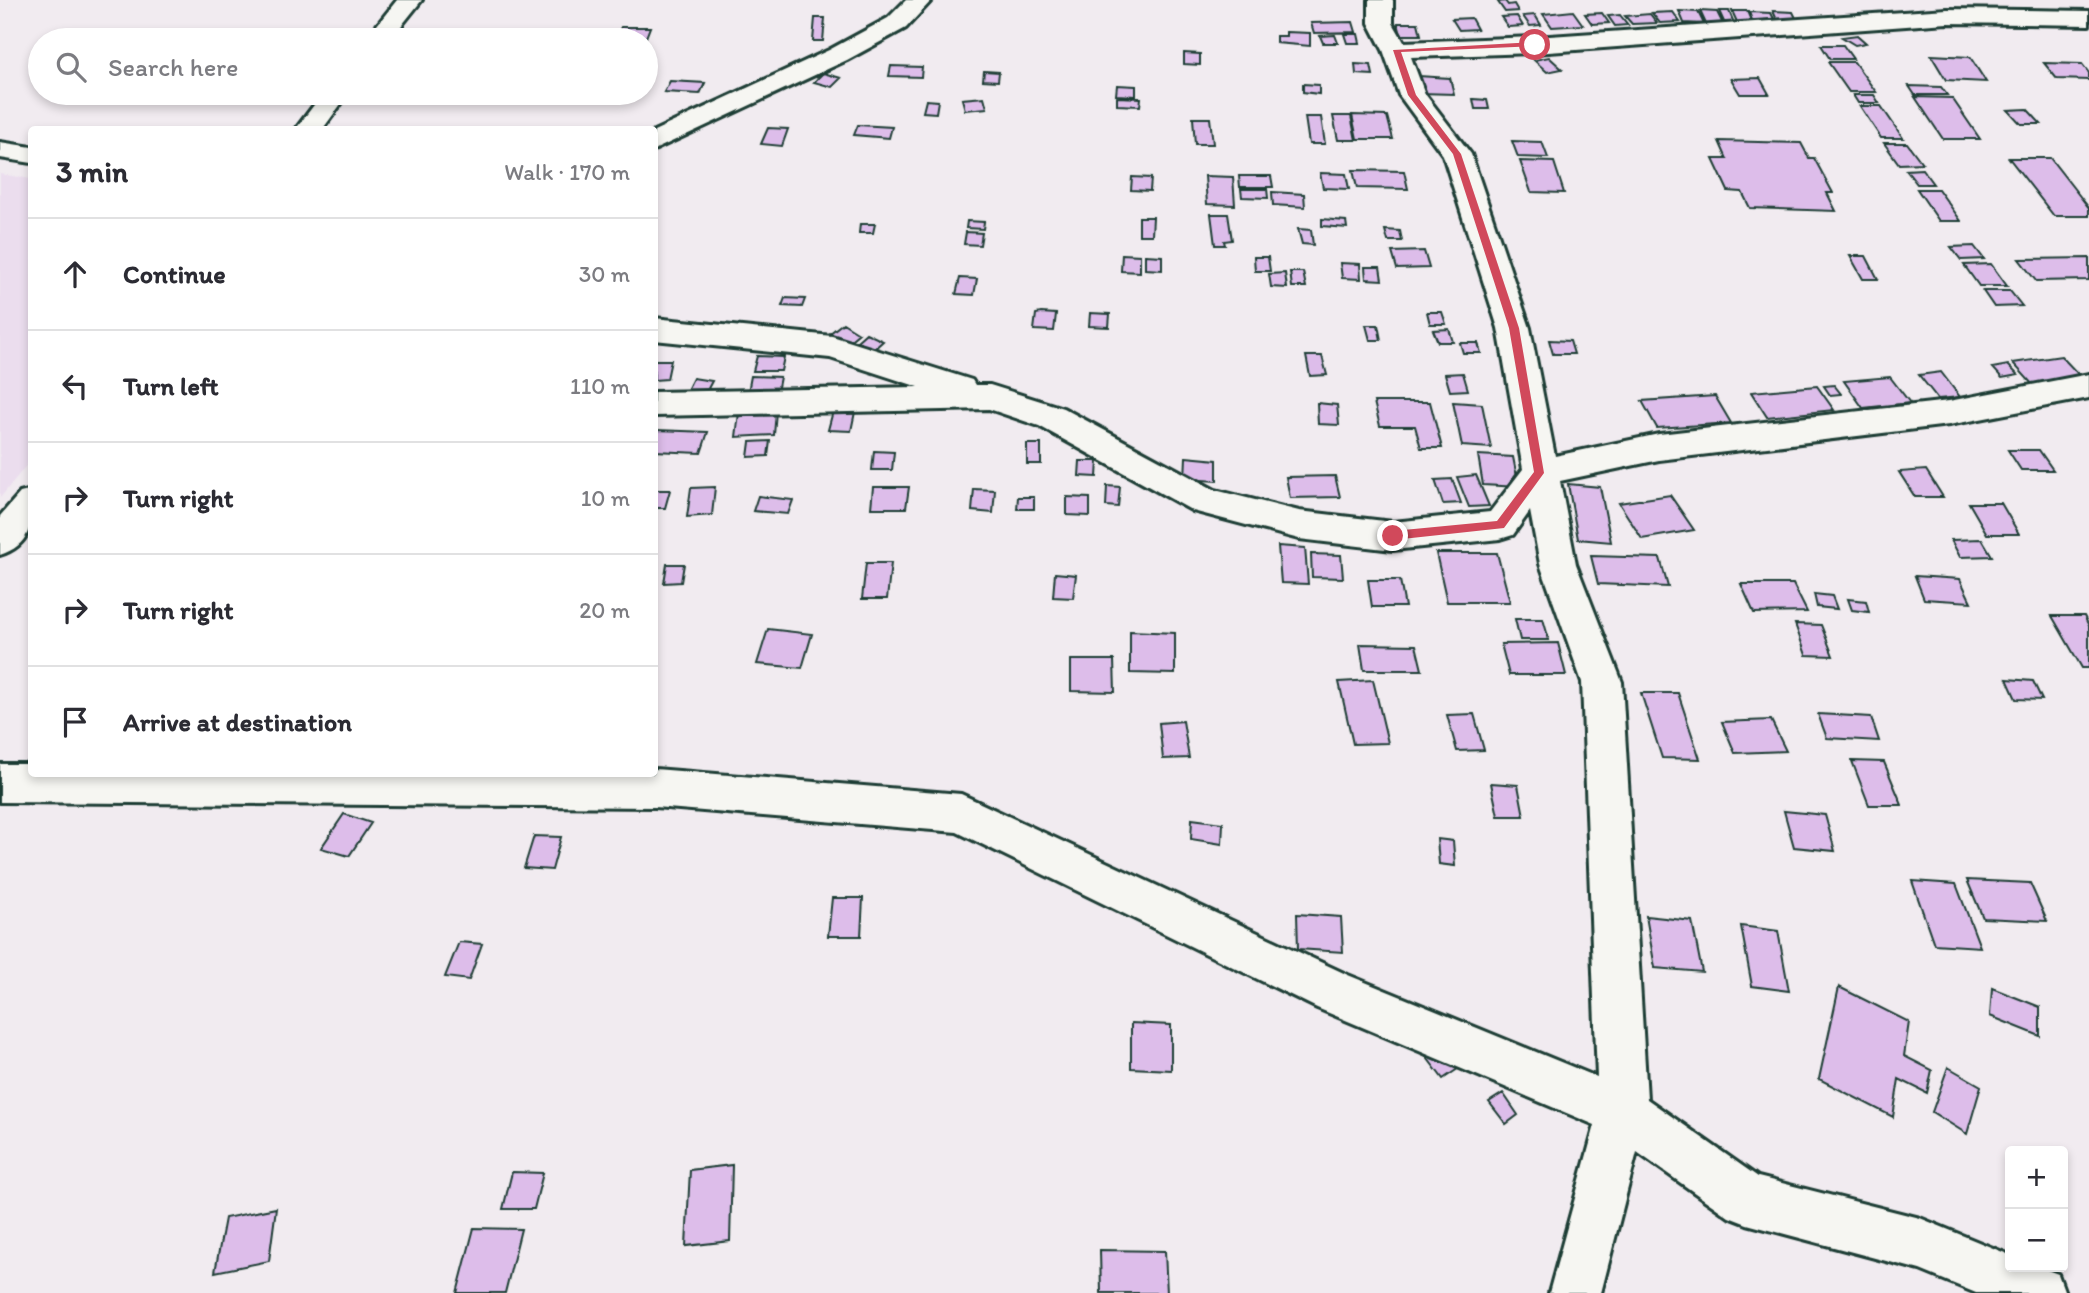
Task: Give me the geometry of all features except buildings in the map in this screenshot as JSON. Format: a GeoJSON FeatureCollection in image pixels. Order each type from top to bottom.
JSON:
{"type":"FeatureCollection","features":[{"type":"Feature","properties":{"kind":"street"},"geometry":{"type":"LineString","coordinates":[[387,28],[410,0]]}},
{"type":"Feature","properties":{"kind":"street"},"geometry":{"type":"LineString","coordinates":[[658,140],[838,55],[897,23],[920,0]]}},
{"type":"Feature","properties":{"kind":"street"},"geometry":{"type":"LineString","coordinates":[[1381,0],[1381,23],[1396,50],[1412,95],[1457,154],[1514,328],[1558,564],[1602,682],[1623,1112],[1575,1293]]}},
{"type":"Feature","properties":{"kind":"street"},"geometry":{"type":"LineString","coordinates":[[2047,0],[2082,18]]}},
{"type":"Feature","properties":{"kind":"street"},"geometry":{"type":"LineString","coordinates":[[1396,50],[1576,42],[1947,16],[2082,18]]}},
{"type":"Feature","properties":{"kind":"street"},"geometry":{"type":"LineString","coordinates":[[311,126],[327,105]]}},
{"type":"Feature","properties":{"kind":"street"},"geometry":{"type":"LineString","coordinates":[[0,150],[28,154]]}},
{"type":"Feature","properties":{"kind":"street"},"geometry":{"type":"LineString","coordinates":[[658,329],[832,347],[1051,417],[1205,501],[1299,525],[1393,536],[1500,525],[1539,473],[1659,447],[1949,413],[2089,386]]}},
{"type":"Feature","properties":{"kind":"street"},"geometry":{"type":"LineString","coordinates":[[658,404],[989,397]]}},
{"type":"Feature","properties":{"kind":"street"},"geometry":{"type":"LineString","coordinates":[[0,541],[28,508]]}},
{"type":"Feature","properties":{"kind":"street"},"geometry":{"type":"LineString","coordinates":[[0,783],[655,788],[961,813],[1333,992],[1623,1112],[1747,1199],[1920,1244],[2039,1293]]}},
{"type":"Feature","properties":{"kind":"shaded area"},"geometry":{"type":"Polygon","coordinates":[[[0,174],[28,179],[28,463],[0,498],[0,174]]]}},
{"type":"Feature","properties":{"kind":"route"},"geometry":{"type":"LineString","coordinates":[[1393,536],[1500,525],[1539,473],[1514,328],[1457,154],[1412,95],[1396,50],[1535,45]]}}]}
